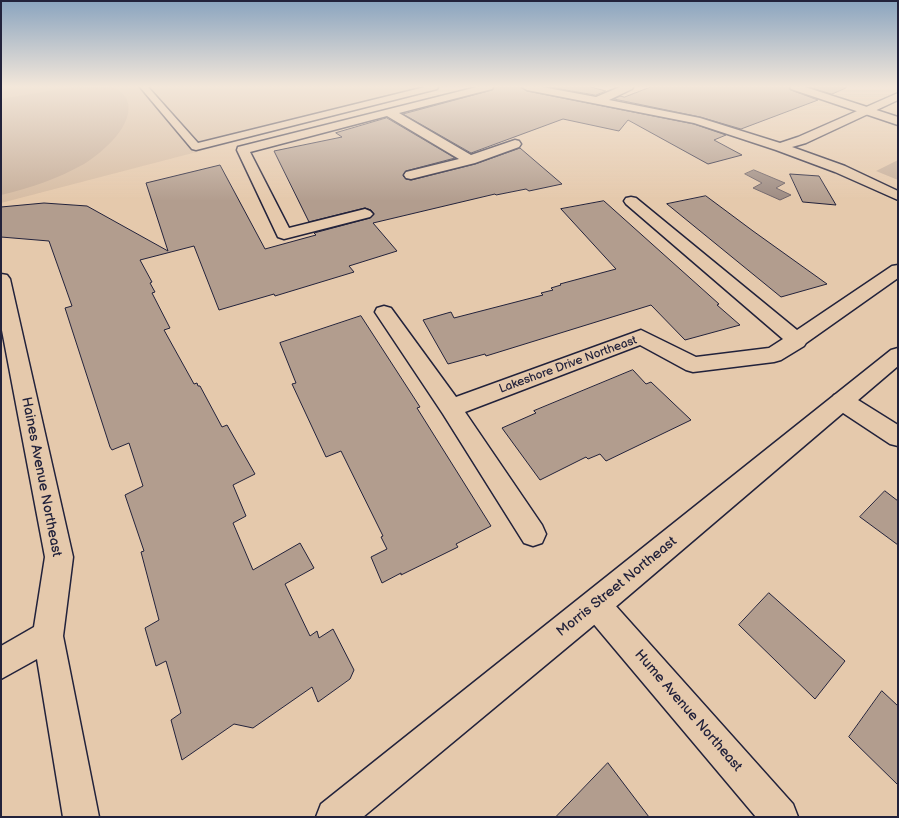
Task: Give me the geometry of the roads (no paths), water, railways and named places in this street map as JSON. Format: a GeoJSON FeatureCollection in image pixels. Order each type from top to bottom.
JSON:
{"type":"FeatureCollection","features":[{"type":"Feature","properties":{"kind":"street"},"geometry":{"type":"LineString","coordinates":[[338,125],[243,150],[284,234],[365,214]]}},
{"type":"Feature","properties":{"kind":"street"},"geometry":{"type":"LineString","coordinates":[[411,125],[470,160]]}},
{"type":"Feature","properties":{"kind":"street"},"geometry":{"type":"LineString","coordinates":[[713,125],[780,146],[840,169],[898,196]]}},
{"type":"Feature","properties":{"kind":"street"},"geometry":{"type":"LineString","coordinates":[[780,146],[802,140],[833,125]]}},
{"type":"Feature","properties":{"kind":"street"},"geometry":{"type":"LineString","coordinates":[[411,175],[470,160],[515,144]]}},
{"type":"Feature","properties":{"kind":"street"},"geometry":{"type":"LineString","coordinates":[[631,201],[797,341]]}},
{"type":"Feature","properties":{"kind":"street","name":"Lakeshore Drive Northeast"},"geometry":{"type":"LineString","coordinates":[[451,408],[640,337],[693,365],[774,355],[797,341],[898,270]]}},
{"type":"Feature","properties":{"kind":"street","name":"Haines Avenue Northeast"},"geometry":{"type":"LineString","coordinates":[[1,279],[59,557],[48,636],[81,817]]}},
{"type":"Feature","properties":{"kind":"street"},"geometry":{"type":"LineString","coordinates":[[384,312],[451,408],[533,534]]}},
{"type":"Feature","properties":{"kind":"street","name":"Morris Street Northeast"},"geometry":{"type":"LineString","coordinates":[[334,817],[596,605],[898,355]]}},
{"type":"Feature","properties":{"kind":"street"},"geometry":{"type":"LineString","coordinates":[[842,401],[898,438]]}},
{"type":"Feature","properties":{"kind":"street","name":"Hume Avenue Northeast"},"geometry":{"type":"LineString","coordinates":[[596,605],[780,817]]}},
{"type":"Feature","properties":{"kind":"street"},"geometry":{"type":"LineString","coordinates":[[1,663],[48,636]]}},
{"type":"Feature","properties":{"kind":"lane"},"geometry":{"type":"LineString","coordinates":[[177,125],[196,147],[283,125]]}}]}
